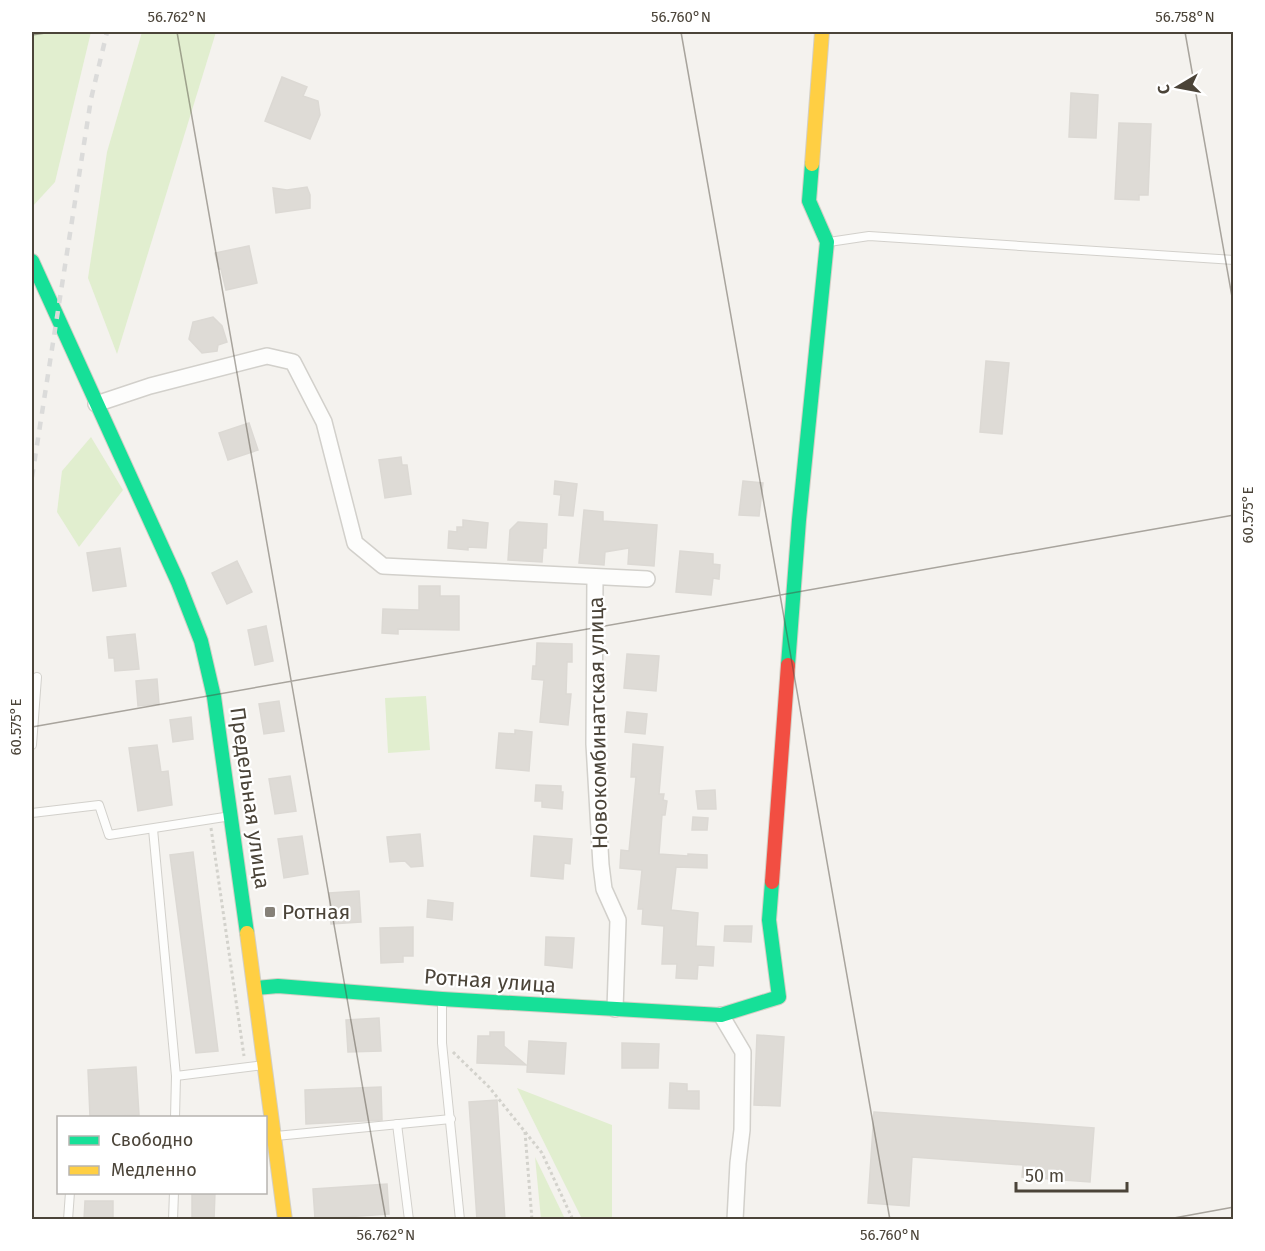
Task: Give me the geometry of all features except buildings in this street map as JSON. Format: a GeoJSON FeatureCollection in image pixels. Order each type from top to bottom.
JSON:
{"type":"FeatureCollection","features":[{"type":"Feature","properties":{"kind":"street"},"geometry":{"type":"LineString","coordinates":[[822,32],[809,201],[827,242]]}},
{"type":"Feature","properties":{"kind":"street","name":"Ротная улица"},"geometry":{"type":"LineString","coordinates":[[256,988],[278,986],[442,999],[721,1015],[779,997],[769,920],[799,520],[827,242]]}},
{"type":"Feature","properties":{"kind":"street","name":"Предельная улица"},"geometry":{"type":"LineString","coordinates":[[32,261],[178,582],[201,641],[214,697],[232,816],[285,1220]]}},
{"type":"Feature","properties":{"kind":"street"},"geometry":{"type":"LineString","coordinates":[[96,404],[150,386],[267,356],[293,362],[324,422],[355,543],[383,566],[647,579]]}},
{"type":"Feature","properties":{"kind":"street","name":"Новокомбинатская улица"},"geometry":{"type":"LineString","coordinates":[[595,577],[594,744],[604,889],[618,920],[615,1010]]}},
{"type":"Feature","properties":{"kind":"street"},"geometry":{"type":"LineString","coordinates":[[721,1015],[742,1052],[742,1130],[735,1220]]}},
{"type":"Feature","properties":{"kind":"lane"},"geometry":{"type":"LineString","coordinates":[[827,242],[868,236],[1233,260]]}},
{"type":"Feature","properties":{"kind":"lane"},"geometry":{"type":"LineString","coordinates":[[32,745],[37,677]]}},
{"type":"Feature","properties":{"kind":"lane"},"geometry":{"type":"LineString","coordinates":[[32,813],[99,805],[109,835],[232,816]]}},
{"type":"Feature","properties":{"kind":"lane"},"geometry":{"type":"LineString","coordinates":[[153,829],[176,1076],[175,1116]]}},
{"type":"Feature","properties":{"kind":"lane"},"geometry":{"type":"LineString","coordinates":[[442,999],[442,1043],[460,1220]]}},
{"type":"Feature","properties":{"kind":"lane"},"geometry":{"type":"LineString","coordinates":[[176,1076],[265,1065]]}},
{"type":"Feature","properties":{"kind":"lane"},"geometry":{"type":"LineString","coordinates":[[274,1136],[451,1119]]}},
{"type":"Feature","properties":{"kind":"lane"},"geometry":{"type":"LineString","coordinates":[[397,1124],[410,1220]]}},
{"type":"Feature","properties":{"kind":"lane"},"geometry":{"type":"LineString","coordinates":[[68,1220],[69,1194]]}},
{"type":"Feature","properties":{"kind":"lane"},"geometry":{"type":"LineString","coordinates":[[173,1220],[174,1194]]}},
{"type":"Feature","properties":{"kind":"path"},"geometry":{"type":"LineString","coordinates":[[209,819],[245,1068]]}},
{"type":"Feature","properties":{"kind":"path"},"geometry":{"type":"LineString","coordinates":[[442,1043],[489,1087],[542,1153],[573,1220]]}},
{"type":"Feature","properties":{"kind":"path"},"geometry":{"type":"LineString","coordinates":[[525,1131],[532,1220]]}},
{"type":"Feature","properties":{"kind":"green space"},"geometry":{"type":"Polygon","coordinates":[[[32,32],[91,32],[55,182],[32,207],[32,32]]]}},
{"type":"Feature","properties":{"kind":"green space"},"geometry":{"type":"Polygon","coordinates":[[[142,32],[216,32],[117,354],[88,278],[107,152],[142,32]]]}},
{"type":"Feature","properties":{"kind":"green space"},"geometry":{"type":"Polygon","coordinates":[[[91,437],[123,490],[79,547],[57,512],[62,471],[91,437]]]}},
{"type":"Feature","properties":{"kind":"green space"},"geometry":{"type":"Polygon","coordinates":[[[426,696],[430,750],[388,753],[385,698],[426,696]]]}},
{"type":"Feature","properties":{"kind":"green space"},"geometry":{"type":"Polygon","coordinates":[[[517,1088],[612,1125],[612,1219],[582,1219],[517,1088]]]}},
{"type":"Feature","properties":{"kind":"green space"},"geometry":{"type":"Polygon","coordinates":[[[535,1157],[565,1219],[541,1219],[535,1157]]]}},
{"type":"Feature","properties":{"kind":"railway"},"geometry":{"type":"LineString","coordinates":[[32,477],[91,99],[107,32]]}},
{"type":"Feature","properties":{"kind":"traffic: fast"},"geometry":{"type":"LineString","coordinates":[[788,665],[799,520],[827,242],[809,201],[812,164]]}},
{"type":"Feature","properties":{"kind":"traffic: fast"},"geometry":{"type":"LineString","coordinates":[[32,261],[178,582],[201,641],[214,697],[247,933]]}},
{"type":"Feature","properties":{"kind":"traffic: fast"},"geometry":{"type":"LineString","coordinates":[[256,988],[278,986],[442,999],[721,1015],[779,997],[769,920],[772,882]]}},
{"type":"Feature","properties":{"kind":"traffic: slow"},"geometry":{"type":"LineString","coordinates":[[812,164],[822,32]]}},
{"type":"Feature","properties":{"kind":"traffic: slow"},"geometry":{"type":"LineString","coordinates":[[247,933],[285,1220]]}},
{"type":"Feature","properties":{"kind":"traffic: jam"},"geometry":{"type":"LineString","coordinates":[[772,882],[788,665]]}},
{"type":"Feature","properties":{"kind":"place","name":"Ротная"},"geometry":{"type":"Point","coordinates":[270,912]}}]}
